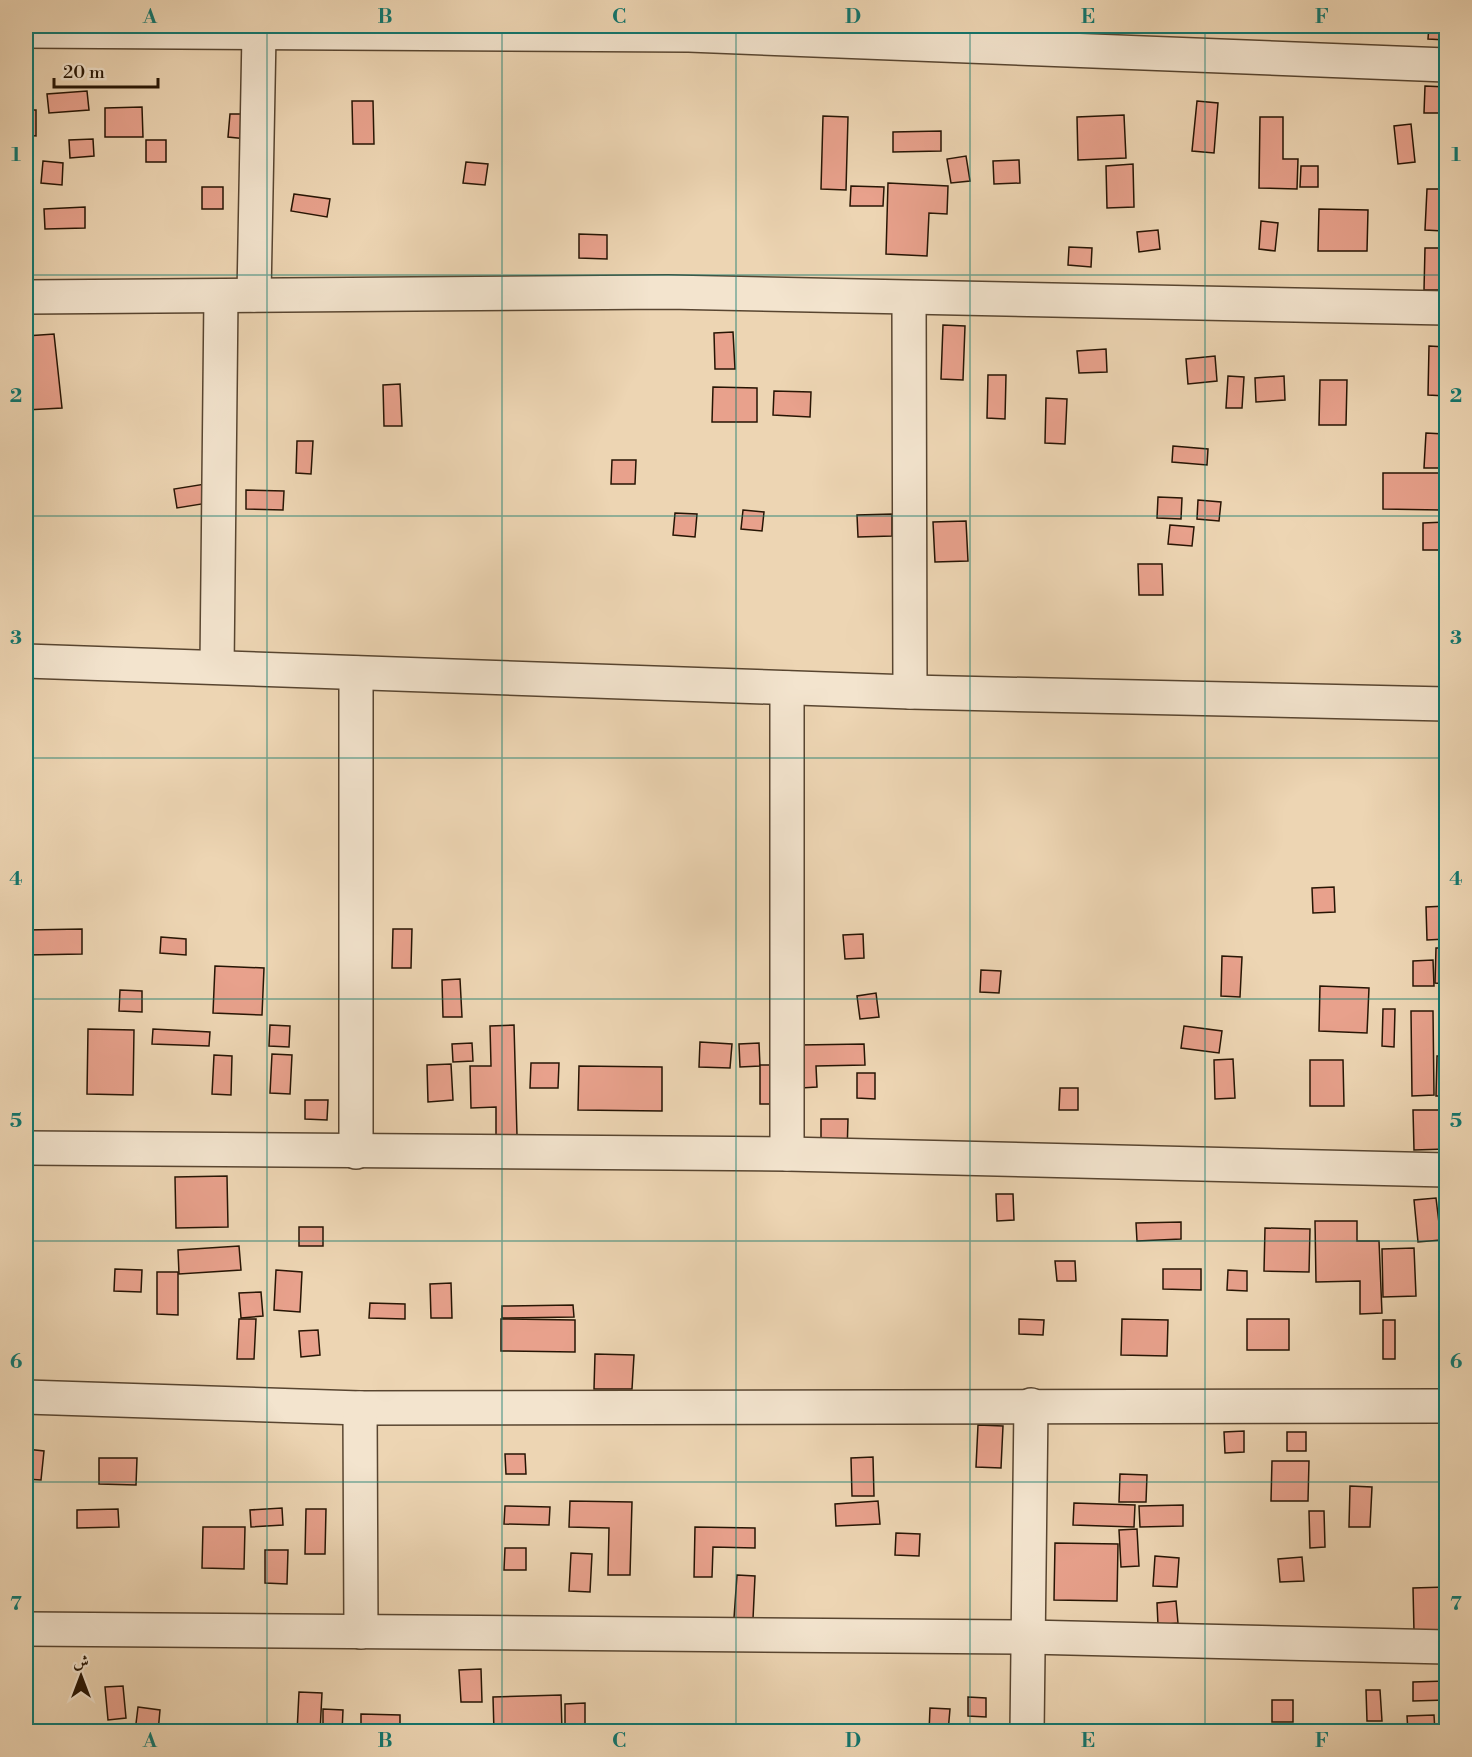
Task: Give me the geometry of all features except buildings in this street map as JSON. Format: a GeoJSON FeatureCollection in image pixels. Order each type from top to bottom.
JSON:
{"type":"FeatureCollection","features":[{"type":"Feature","properties":{"kind":"street"},"geometry":{"type":"LineString","coordinates":[[26,31],[885,34],[1446,65]]}},
{"type":"Feature","properties":{"kind":"street"},"geometry":{"type":"LineString","coordinates":[[239,31],[254,295]]}},
{"type":"Feature","properties":{"kind":"street"},"geometry":{"type":"LineString","coordinates":[[26,297],[668,292],[1446,308]]}},
{"type":"Feature","properties":{"kind":"street"},"geometry":{"type":"LineString","coordinates":[[217,668],[221,296]]}},
{"type":"Feature","properties":{"kind":"street"},"geometry":{"type":"LineString","coordinates":[[909,298],[910,692]]}},
{"type":"Feature","properties":{"kind":"street"},"geometry":{"type":"LineString","coordinates":[[26,661],[910,692],[1446,704]]}},
{"type":"Feature","properties":{"kind":"street"},"geometry":{"type":"LineString","coordinates":[[356,673],[356,1152]]}},
{"type":"Feature","properties":{"kind":"street"},"geometry":{"type":"LineString","coordinates":[[787,688],[787,1154]]}},
{"type":"Feature","properties":{"kind":"street"},"geometry":{"type":"LineString","coordinates":[[26,1148],[787,1154],[1446,1170]]}},
{"type":"Feature","properties":{"kind":"street"},"geometry":{"type":"LineString","coordinates":[[26,1397],[360,1408],[1446,1406]]}},
{"type":"Feature","properties":{"kind":"street"},"geometry":{"type":"LineString","coordinates":[[1027,1731],[1031,1405]]}},
{"type":"Feature","properties":{"kind":"street"},"geometry":{"type":"LineString","coordinates":[[360,1408],[362,1632]]}},
{"type":"Feature","properties":{"kind":"street"},"geometry":{"type":"LineString","coordinates":[[26,1629],[1028,1637],[1446,1647]]}}]}
